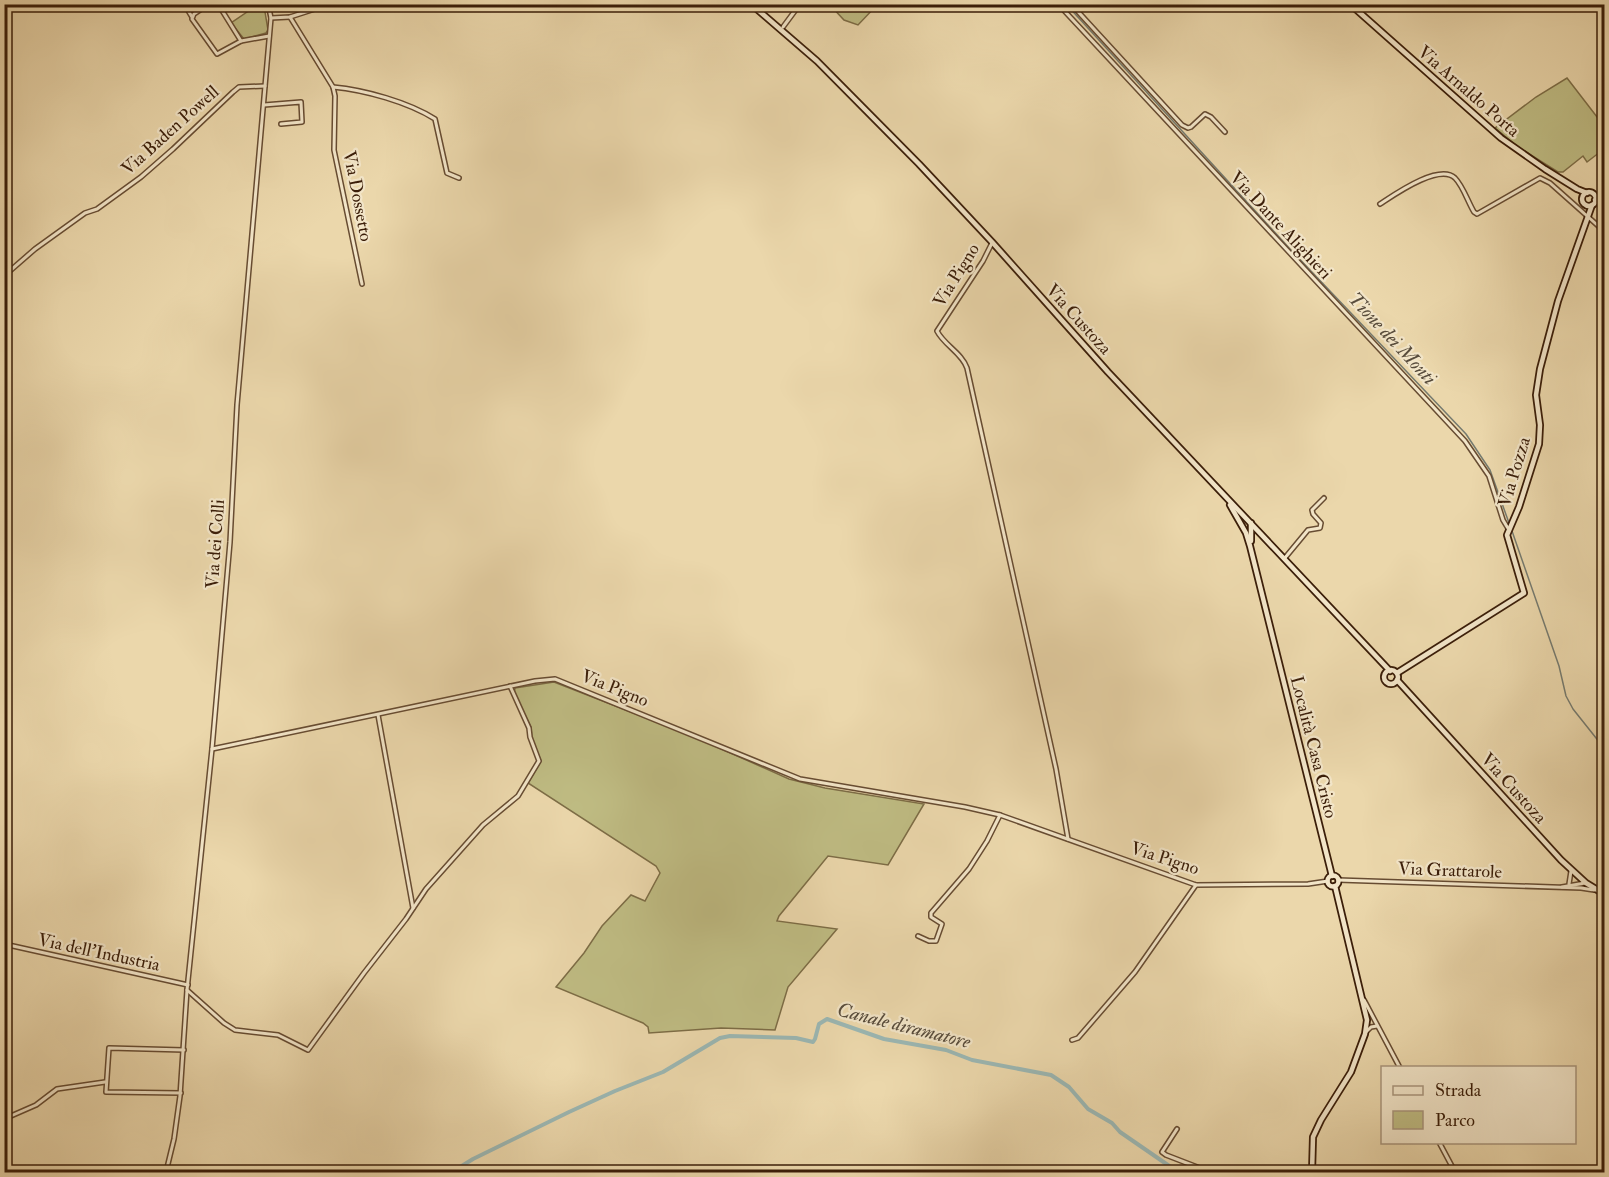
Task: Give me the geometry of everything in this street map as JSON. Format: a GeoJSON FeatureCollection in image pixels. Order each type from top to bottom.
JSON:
{"type":"FeatureCollection","features":[{"type":"Feature","properties":{"kind":"street"},"geometry":{"type":"LineString","coordinates":[[193,15],[208,4]]}},
{"type":"Feature","properties":{"kind":"street"},"geometry":{"type":"LineString","coordinates":[[218,4],[241,41]]}},
{"type":"Feature","properties":{"kind":"street","name":"Via dei Colli"},"geometry":{"type":"LineString","coordinates":[[166,1173],[181,1093],[188,988],[212,749],[230,542],[237,405],[271,18],[268,4]]}},
{"type":"Feature","properties":{"kind":"street"},"geometry":{"type":"LineString","coordinates":[[271,18],[290,17],[321,7],[321,4]]}},
{"type":"Feature","properties":{"kind":"street","name":"Via Custoza"},"geometry":{"type":"LineString","coordinates":[[751,4],[817,61],[992,242],[1108,372],[1378,660],[1390,671],[1396,673]]}},
{"type":"Feature","properties":{"kind":"street"},"geometry":{"type":"LineString","coordinates":[[783,27],[800,4]]}},
{"type":"Feature","properties":{"kind":"street","name":"Via Dante Alighieri"},"geometry":{"type":"LineString","coordinates":[[1058,4],[1466,441],[1489,476],[1503,520],[1509,529]]}},
{"type":"Feature","properties":{"kind":"street"},"geometry":{"type":"LineString","coordinates":[[1071,4],[1182,125],[1188,128],[1208,114],[1225,132]]}},
{"type":"Feature","properties":{"kind":"street","name":"Via Arnaldo Porta"},"geometry":{"type":"LineString","coordinates":[[1350,4],[1502,138],[1577,189],[1587,194],[1604,193]]}},
{"type":"Feature","properties":{"kind":"street"},"geometry":{"type":"LineString","coordinates":[[186,7],[217,54],[241,41],[269,36]]}},
{"type":"Feature","properties":{"kind":"street","name":"Via Dossetto"},"geometry":{"type":"LineString","coordinates":[[290,17],[333,87],[335,96],[334,150],[362,284]]}},
{"type":"Feature","properties":{"kind":"street","name":"Via Baden Powell"},"geometry":{"type":"LineString","coordinates":[[4,276],[35,249],[141,177],[239,87],[265,86]]}},
{"type":"Feature","properties":{"kind":"street"},"geometry":{"type":"LineString","coordinates":[[333,87],[359,90],[404,105],[435,119],[447,173],[459,178]]}},
{"type":"Feature","properties":{"kind":"street"},"geometry":{"type":"LineString","coordinates":[[264,105],[300,102],[302,122],[281,124]]}},
{"type":"Feature","properties":{"kind":"street"},"geometry":{"type":"LineString","coordinates":[[1380,204],[1425,178],[1449,175],[1455,178],[1477,214],[1540,178],[1550,183],[1605,231]]}},
{"type":"Feature","properties":{"kind":"street"},"geometry":{"type":"LineString","coordinates":[[1585,204],[1594,202],[1604,193]]}},
{"type":"Feature","properties":{"kind":"street"},"geometry":{"type":"LineString","coordinates":[[1587,194],[1594,202]]}},
{"type":"Feature","properties":{"kind":"street"},"geometry":{"type":"LineString","coordinates":[[1587,194],[1585,204],[1588,214]]}},
{"type":"Feature","properties":{"kind":"street","name":"Via Pozza"},"geometry":{"type":"LineString","coordinates":[[1396,673],[1523,594],[1507,535],[1540,435],[1536,394],[1540,369],[1558,301],[1594,202]]}},
{"type":"Feature","properties":{"kind":"street","name":"Via Pigno"},"geometry":{"type":"LineString","coordinates":[[992,242],[983,261],[937,331],[963,360],[967,368],[1056,769],[1068,839]]}},
{"type":"Feature","properties":{"kind":"street","name":"Località Casa Cristo"},"geometry":{"type":"LineString","coordinates":[[1222,493],[1246,532],[1332,876]]}},
{"type":"Feature","properties":{"kind":"street"},"geometry":{"type":"LineString","coordinates":[[1284,559],[1308,530],[1320,528],[1321,523],[1312,510],[1324,498]]}},
{"type":"Feature","properties":{"kind":"street"},"geometry":{"type":"LineString","coordinates":[[1246,532],[1246,527],[1251,522]]}},
{"type":"Feature","properties":{"kind":"street"},"geometry":{"type":"LineString","coordinates":[[1250,546],[1251,522]]}},
{"type":"Feature","properties":{"kind":"street"},"geometry":{"type":"LineString","coordinates":[[1251,539],[1260,532]]}},
{"type":"Feature","properties":{"kind":"street","name":"Via Custoza"},"geometry":{"type":"LineString","coordinates":[[1378,660],[1386,681],[1409,693]]}},
{"type":"Feature","properties":{"kind":"street"},"geometry":{"type":"LineString","coordinates":[[1384,676],[1390,671]]}},
{"type":"Feature","properties":{"kind":"street"},"geometry":{"type":"LineString","coordinates":[[1390,684],[1397,680],[1396,673]]}},
{"type":"Feature","properties":{"kind":"street","name":"Via Pigno"},"geometry":{"type":"LineString","coordinates":[[212,749],[510,686],[555,679],[800,779],[1000,815],[1196,885],[1328,882]]}},
{"type":"Feature","properties":{"kind":"street","name":"Via Custoza"},"geometry":{"type":"LineString","coordinates":[[1397,680],[1570,869],[1586,883],[1605,894]]}},
{"type":"Feature","properties":{"kind":"street"},"geometry":{"type":"LineString","coordinates":[[188,988],[224,1023],[235,1030],[278,1035],[308,1050],[442,870],[483,825],[518,796],[539,761],[531,741],[529,728],[510,686]]}},
{"type":"Feature","properties":{"kind":"street"},"geometry":{"type":"LineString","coordinates":[[378,715],[413,910]]}},
{"type":"Feature","properties":{"kind":"street"},"geometry":{"type":"LineString","coordinates":[[918,936],[929,941],[936,941],[942,924],[931,917],[931,912],[969,869],[1000,815]]}},
{"type":"Feature","properties":{"kind":"street"},"geometry":{"type":"LineString","coordinates":[[1569,884],[1572,873],[1570,869]]}},
{"type":"Feature","properties":{"kind":"street"},"geometry":{"type":"LineString","coordinates":[[1312,1173],[1311,1142],[1316,1128],[1347,1079],[1365,1034],[1366,1017],[1335,886],[1338,880],[1332,876],[1328,882],[1335,886]]}},
{"type":"Feature","properties":{"kind":"street","name":"Via Grattarole"},"geometry":{"type":"LineString","coordinates":[[1338,880],[1581,888],[1598,891]]}},
{"type":"Feature","properties":{"kind":"street"},"geometry":{"type":"LineString","coordinates":[[1581,888],[1586,883]]}},
{"type":"Feature","properties":{"kind":"street","name":"Via Grattarole"},"geometry":{"type":"LineString","coordinates":[[1560,888],[1569,884],[1586,883]]}},
{"type":"Feature","properties":{"kind":"street"},"geometry":{"type":"LineString","coordinates":[[1072,1040],[1078,1038],[1115,997],[1196,885]]}},
{"type":"Feature","properties":{"kind":"street","name":"Via dell'Industria"},"geometry":{"type":"LineString","coordinates":[[4,944],[188,988]]}},
{"type":"Feature","properties":{"kind":"street"},"geometry":{"type":"LineString","coordinates":[[1362,998],[1399,1066]]}},
{"type":"Feature","properties":{"kind":"street"},"geometry":{"type":"LineString","coordinates":[[1366,1017],[1373,1018]]}},
{"type":"Feature","properties":{"kind":"street"},"geometry":{"type":"LineString","coordinates":[[1366,1017],[1378,1027]]}},
{"type":"Feature","properties":{"kind":"street"},"geometry":{"type":"LineString","coordinates":[[1365,1034],[1371,1027],[1378,1027]]}},
{"type":"Feature","properties":{"kind":"street"},"geometry":{"type":"LineString","coordinates":[[181,1093],[106,1092],[105,1082],[109,1048],[184,1050]]}},
{"type":"Feature","properties":{"kind":"street"},"geometry":{"type":"LineString","coordinates":[[4,1119],[36,1106],[57,1089],[105,1082]]}},
{"type":"Feature","properties":{"kind":"street"},"geometry":{"type":"LineString","coordinates":[[1177,1129],[1162,1152],[1210,1173]]}},
{"type":"Feature","properties":{"kind":"street"},"geometry":{"type":"LineString","coordinates":[[1440,1144],[1455,1173]]}},
{"type":"Feature","properties":{"kind":"green space"},"geometry":{"type":"Polygon","coordinates":[[[830,5],[877,5],[858,25],[844,20],[830,5]]]}},
{"type":"Feature","properties":{"kind":"green space"},"geometry":{"type":"Polygon","coordinates":[[[264,6],[268,30],[266,33],[244,39],[231,23],[253,8],[264,6]]]}},
{"type":"Feature","properties":{"kind":"green space"},"geometry":{"type":"Polygon","coordinates":[[[1567,78],[1604,126],[1604,149],[1587,162],[1583,156],[1563,172],[1558,172],[1518,147],[1495,128],[1536,97],[1567,78]]]}},
{"type":"Feature","properties":{"kind":"green space"},"geometry":{"type":"Polygon","coordinates":[[[554,682],[690,735],[789,779],[825,788],[924,804],[888,865],[828,856],[779,916],[777,921],[837,929],[788,987],[775,1030],[721,1028],[649,1033],[648,1027],[643,1023],[556,987],[584,953],[602,926],[631,895],[645,901],[660,873],[656,866],[528,783],[541,761],[532,740],[531,727],[514,693],[515,688],[554,682]]]}},
{"type":"Feature","properties":{"kind":"waterway","name":"Tione dei Monti"},"geometry":{"type":"LineString","coordinates":[[1066,4],[1290,249],[1466,434],[1490,470],[1509,523]]}},
{"type":"Feature","properties":{"kind":"waterway","name":"Tione dei Monti"},"geometry":{"type":"LineString","coordinates":[[1512,531],[1559,666],[1566,696],[1573,709],[1604,748]]}},
{"type":"Feature","properties":{"kind":"waterway","name":"Canale diramatore"},"geometry":{"type":"LineString","coordinates":[[452,1172],[473,1159],[569,1112],[663,1072],[720,1038],[730,1036],[796,1038],[813,1042],[819,1024],[827,1019],[884,1039],[946,1050],[972,1060],[1051,1075],[1069,1087],[1088,1109],[1112,1123],[1120,1132],[1178,1172]]}}]}
